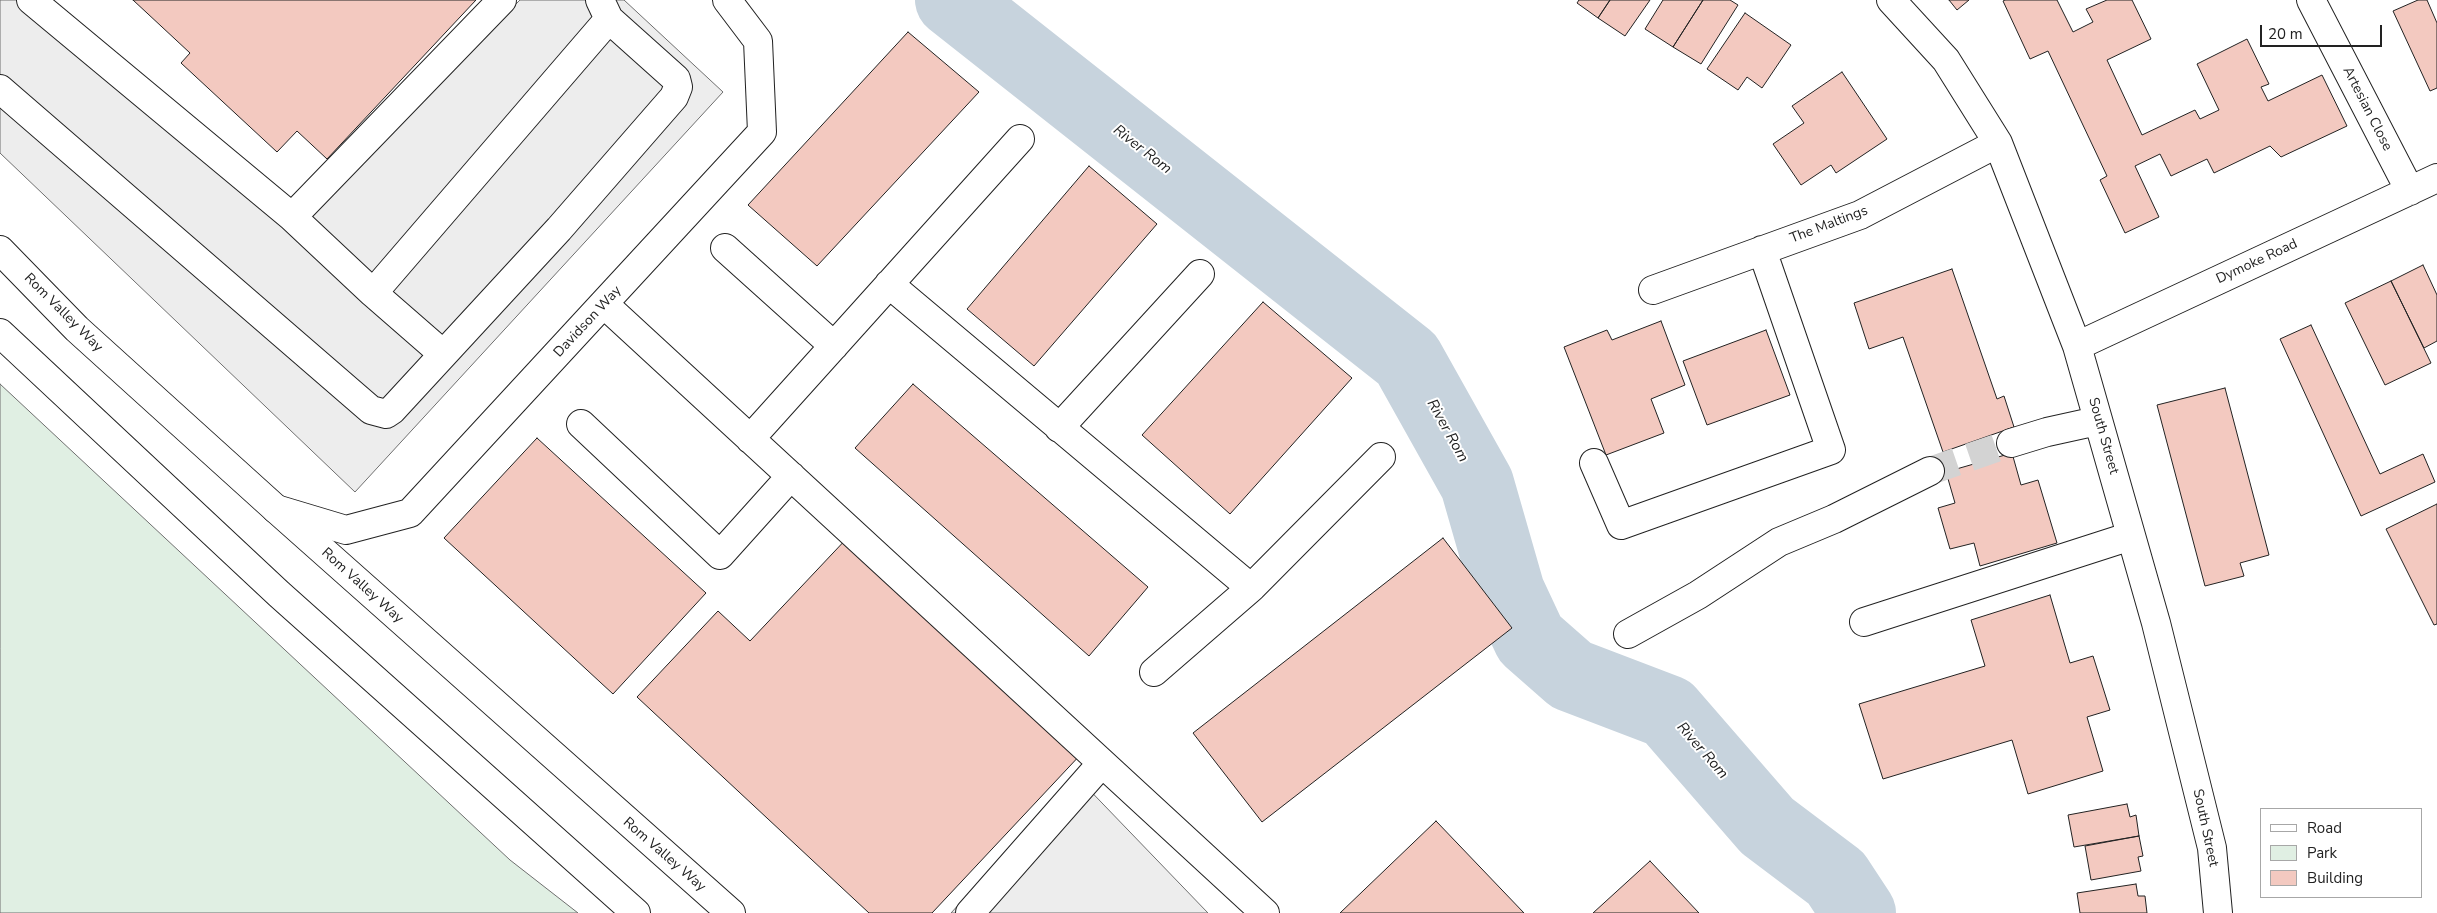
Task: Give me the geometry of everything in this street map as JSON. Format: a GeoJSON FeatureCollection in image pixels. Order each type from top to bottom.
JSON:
{"type":"FeatureCollection","features":[{"type":"Feature","properties":{"kind":"street"},"geometry":{"type":"LineString","coordinates":[[31,0],[292,217],[373,293],[443,354]]}},
{"type":"Feature","properties":{"kind":"street"},"geometry":{"type":"LineString","coordinates":[[292,217],[502,0]]}},
{"type":"Feature","properties":{"kind":"street","name":"Davidson Way"},"geometry":{"type":"LineString","coordinates":[[276,510],[346,530],[410,513],[762,132],[758,41],[727,0]]}},
{"type":"Feature","properties":{"kind":"street","name":"South Street"},"geometry":{"type":"LineString","coordinates":[[1891,0],[1946,60],[1998,143],[2077,346],[2156,623],[2212,848],[2218,913]]}},
{"type":"Feature","properties":{"kind":"street","name":"Artesian Close"},"geometry":{"type":"LineString","coordinates":[[2311,0],[2410,191]]}},
{"type":"Feature","properties":{"kind":"street"},"geometry":{"type":"LineString","coordinates":[[0,89],[371,410],[386,414],[392,410],[559,229],[674,97],[678,87],[676,79],[605,10],[373,293]]}},
{"type":"Feature","properties":{"kind":"street"},"geometry":{"type":"LineString","coordinates":[[750,439],[1020,139]]}},
{"type":"Feature","properties":{"kind":"street","name":"The Maltings"},"geometry":{"type":"LineString","coordinates":[[1653,290],[1860,215],[1998,143]]}},
{"type":"Feature","properties":{"kind":"street","name":"Dymoke Road"},"geometry":{"type":"LineString","coordinates":[[2077,346],[2437,178]]}},
{"type":"Feature","properties":{"kind":"street"},"geometry":{"type":"LineString","coordinates":[[725,248],[834,346]]}},
{"type":"Feature","properties":{"kind":"street","name":"Rom Valley Way"},"geometry":{"type":"LineString","coordinates":[[0,250],[77,329],[276,510],[731,913]]}},
{"type":"Feature","properties":{"kind":"street"},"geometry":{"type":"LineString","coordinates":[[1594,463],[1621,525],[1831,450],[1762,250]]}},
{"type":"Feature","properties":{"kind":"street"},"geometry":{"type":"LineString","coordinates":[[1059,428],[1200,274]]}},
{"type":"Feature","properties":{"kind":"street"},"geometry":{"type":"LineString","coordinates":[[889,284],[1251,588]]}},
{"type":"Feature","properties":{"kind":"street"},"geometry":{"type":"LineString","coordinates":[[604,304],[1265,913]]}},
{"type":"Feature","properties":{"kind":"street"},"geometry":{"type":"LineString","coordinates":[[0,333],[279,594],[636,913]]}},
{"type":"Feature","properties":{"kind":"street"},"geometry":{"type":"LineString","coordinates":[[2011,443],[2047,432],[2097,421]]}},
{"type":"Feature","properties":{"kind":"street"},"geometry":{"type":"LineString","coordinates":[[581,424],[720,556],[791,476]]}},
{"type":"Feature","properties":{"kind":"street"},"geometry":{"type":"LineString","coordinates":[[1154,672],[1251,588],[1381,456]]}},
{"type":"Feature","properties":{"kind":"street"},"geometry":{"type":"LineString","coordinates":[[1628,634],[1698,595],[1779,542],[1834,519],[1930,470]]}},
{"type":"Feature","properties":{"kind":"street"},"geometry":{"type":"LineString","coordinates":[[1864,622],[2132,536]]}},
{"type":"Feature","properties":{"kind":"street"},"geometry":{"type":"LineString","coordinates":[[970,913],[1025,867],[1102,763]]}},
{"type":"Feature","properties":{"kind":"green space"},"geometry":{"type":"Polygon","coordinates":[[[0,384],[510,860],[578,913],[0,913],[0,384]]]}},
{"type":"Feature","properties":{"kind":"shaded area"},"geometry":{"type":"Polygon","coordinates":[[[0,0],[30,0],[289,229],[520,0],[624,0],[723,92],[355,492],[0,153],[0,0]]]}},
{"type":"Feature","properties":{"kind":"shaded area"},"geometry":{"type":"Polygon","coordinates":[[[1076,776],[1208,913],[951,913],[1076,776]]]}},
{"type":"Feature","properties":{"kind":"building"},"geometry":{"type":"Polygon","coordinates":[[[133,0],[476,0],[327,159],[297,131],[277,152],[181,63],[190,53],[133,0]]]}},
{"type":"Feature","properties":{"kind":"building"},"geometry":{"type":"Polygon","coordinates":[[[1579,0],[1610,0],[1598,18],[1577,3],[1579,0]]]}},
{"type":"Feature","properties":{"kind":"building"},"geometry":{"type":"Polygon","coordinates":[[[1610,0],[1650,0],[1625,36],[1598,18],[1610,0]]]}},
{"type":"Feature","properties":{"kind":"building"},"geometry":{"type":"Polygon","coordinates":[[[1663,0],[1703,0],[1673,47],[1645,29],[1663,0]]]}},
{"type":"Feature","properties":{"kind":"building"},"geometry":{"type":"Polygon","coordinates":[[[1703,0],[1730,0],[1738,5],[1701,64],[1673,47],[1703,0]]]}},
{"type":"Feature","properties":{"kind":"building"},"geometry":{"type":"Polygon","coordinates":[[[1949,0],[1969,0],[1957,10],[1949,0]]]}},
{"type":"Feature","properties":{"kind":"building"},"geometry":{"type":"Polygon","coordinates":[[[2057,0],[2073,32],[2093,22],[2086,9],[2107,0],[2132,0],[2151,39],[2107,60],[2142,135],[2195,110],[2200,119],[2219,110],[2197,64],[2247,39],[2269,84],[2261,87],[2268,101],[2322,75],[2347,126],[2281,157],[2270,146],[2214,173],[2207,159],[2171,176],[2160,154],[2135,166],[2159,217],[2125,233],[2100,180],[2107,176],[2048,51],[2030,59],[2003,1],[2057,0]]]}},
{"type":"Feature","properties":{"kind":"building"},"geometry":{"type":"Polygon","coordinates":[[[2418,0],[2427,0],[2437,23],[2437,88],[2430,91],[2393,11],[2418,0]]]}},
{"type":"Feature","properties":{"kind":"building"},"geometry":{"type":"Polygon","coordinates":[[[1745,13],[1791,45],[1762,88],[1747,77],[1738,90],[1707,69],[1745,13]]]}},
{"type":"Feature","properties":{"kind":"building"},"geometry":{"type":"Polygon","coordinates":[[[908,32],[979,92],[817,266],[748,205],[908,32]]]}},
{"type":"Feature","properties":{"kind":"building"},"geometry":{"type":"Polygon","coordinates":[[[1842,72],[1887,139],[1836,173],[1831,165],[1801,185],[1773,144],[1804,123],[1792,106],[1842,72]]]}},
{"type":"Feature","properties":{"kind":"building"},"geometry":{"type":"Polygon","coordinates":[[[1089,166],[1157,224],[1034,366],[967,309],[1089,166]]]}},
{"type":"Feature","properties":{"kind":"building"},"geometry":{"type":"Polygon","coordinates":[[[2423,265],[2437,295],[2437,341],[2424,348],[2391,281],[2423,265]]]}},
{"type":"Feature","properties":{"kind":"building"},"geometry":{"type":"Polygon","coordinates":[[[1952,269],[1997,399],[2004,396],[2014,427],[1943,452],[1903,337],[1869,349],[1854,303],[1952,269]]]}},
{"type":"Feature","properties":{"kind":"building"},"geometry":{"type":"Polygon","coordinates":[[[2391,281],[2431,363],[2385,385],[2345,303],[2391,281]]]}},
{"type":"Feature","properties":{"kind":"building"},"geometry":{"type":"Polygon","coordinates":[[[1263,302],[1352,378],[1230,514],[1142,435],[1263,302]]]}},
{"type":"Feature","properties":{"kind":"building"},"geometry":{"type":"Polygon","coordinates":[[[1661,321],[1685,385],[1651,399],[1664,433],[1606,455],[1564,347],[1607,330],[1612,340],[1661,321]]]}},
{"type":"Feature","properties":{"kind":"building"},"geometry":{"type":"Polygon","coordinates":[[[2311,325],[2380,474],[2423,454],[2435,482],[2361,516],[2280,339],[2311,325]]]}},
{"type":"Feature","properties":{"kind":"building"},"geometry":{"type":"Polygon","coordinates":[[[1766,330],[1790,395],[1707,425],[1683,361],[1766,330]]]}},
{"type":"Feature","properties":{"kind":"building"},"geometry":{"type":"Polygon","coordinates":[[[913,384],[1148,587],[1089,656],[855,448],[913,384]]]}},
{"type":"Feature","properties":{"kind":"building"},"geometry":{"type":"Polygon","coordinates":[[[2225,388],[2269,555],[2240,563],[2244,576],[2205,586],[2157,405],[2225,388]]]}},
{"type":"Feature","properties":{"kind":"building"},"geometry":{"type":"Polygon","coordinates":[[[537,438],[706,593],[613,694],[444,538],[537,438]]]}},
{"type":"Feature","properties":{"kind":"building"},"geometry":{"type":"Polygon","coordinates":[[[2012,453],[2021,485],[2038,480],[2057,543],[1980,566],[1974,543],[1950,549],[1938,508],[1955,503],[1946,472],[2012,453]]]}},
{"type":"Feature","properties":{"kind":"building"},"geometry":{"type":"Polygon","coordinates":[[[2437,504],[2437,624],[2434,625],[2386,529],[2437,504]]]}},
{"type":"Feature","properties":{"kind":"building"},"geometry":{"type":"Polygon","coordinates":[[[850,535],[1083,752],[932,913],[869,913],[637,697],[718,611],[750,641],[850,535]]]}},
{"type":"Feature","properties":{"kind":"building"},"geometry":{"type":"Polygon","coordinates":[[[1443,538],[1512,628],[1262,822],[1193,733],[1443,538]]]}},
{"type":"Feature","properties":{"kind":"building"},"geometry":{"type":"Polygon","coordinates":[[[2050,595],[2070,663],[2093,656],[2110,710],[2087,717],[2103,771],[2028,794],[2012,740],[1883,779],[1859,704],[1985,666],[1971,620],[2050,595]]]}},
{"type":"Feature","properties":{"kind":"building"},"geometry":{"type":"Polygon","coordinates":[[[2127,804],[2130,817],[2136,815],[2139,836],[2074,847],[2068,815],[2127,804]]]}},
{"type":"Feature","properties":{"kind":"building"},"geometry":{"type":"Polygon","coordinates":[[[1436,821],[1524,913],[1340,913],[1436,821]]]}},
{"type":"Feature","properties":{"kind":"building"},"geometry":{"type":"Polygon","coordinates":[[[2139,836],[2143,856],[2138,857],[2141,871],[2091,880],[2085,846],[2139,836]]]}},
{"type":"Feature","properties":{"kind":"building"},"geometry":{"type":"Polygon","coordinates":[[[1650,861],[1699,913],[1593,913],[1650,861]]]}},
{"type":"Feature","properties":{"kind":"building"},"geometry":{"type":"Polygon","coordinates":[[[2136,884],[2138,896],[2145,896],[2147,913],[2080,913],[2077,893],[2136,884]]]}},
{"type":"Feature","properties":{"kind":"waterway","name":"River Rom"},"geometry":{"type":"LineString","coordinates":[[952,0],[1407,359],[1477,484],[1508,592],[1530,639],[1571,675],[1668,712],[1767,826],[1836,878],[1859,913]]}},
{"type":"Feature","properties":{"kind":"tunnel"},"geometry":{"type":"LineString","coordinates":[[1930,471],[2011,443]]}}]}
